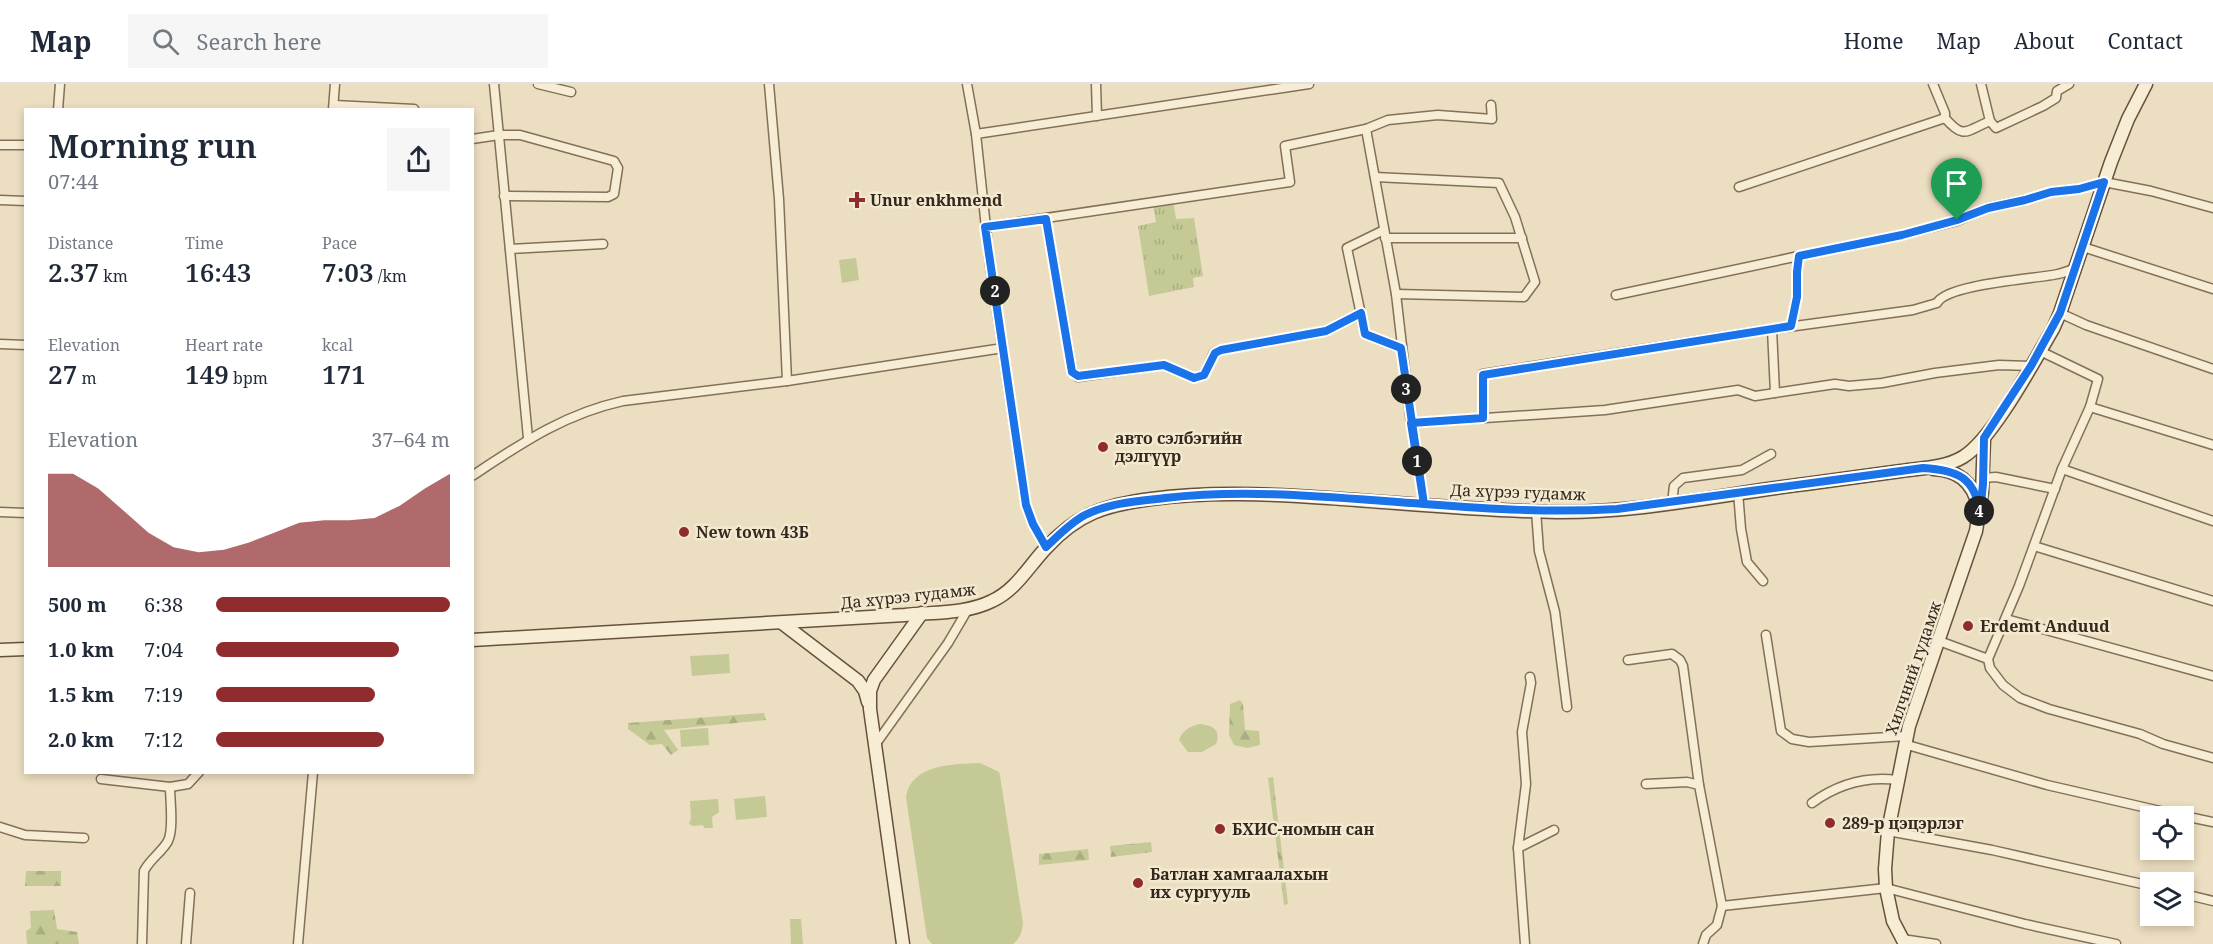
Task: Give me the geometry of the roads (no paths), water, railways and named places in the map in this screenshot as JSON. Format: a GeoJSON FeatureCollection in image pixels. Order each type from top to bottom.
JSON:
{"type":"FeatureCollection","features":[{"type":"Feature","properties":{"kind":"main road","name":"Да хүрээ гудамж"},"geometry":{"type":"LineString","coordinates":[[474,640],[782,623],[968,609],[1004,595],[1046,547],[1077,519],[1112,506],[1152,499],[1199,494],[1246,493],[1536,511],[1598,511],[1672,503],[1950,463],[1963,457],[1984,438],[2031,366],[2060,313],[2104,182],[2125,128],[2146,84]]}},
{"type":"Feature","properties":{"kind":"main road","name":"Хилчний гудамж"},"geometry":{"type":"LineString","coordinates":[[1904,941],[1893,921],[1886,888],[1888,831],[1905,740],[1975,538],[1980,513],[1984,438]]}},
{"type":"Feature","properties":{"kind":"main road"},"geometry":{"type":"LineString","coordinates":[[1959,475],[1963,457]]}},
{"type":"Feature","properties":{"kind":"main road"},"geometry":{"type":"LineString","coordinates":[[1923,468],[1945,470],[1959,475],[1968,482],[1973,489],[1980,513]]}},
{"type":"Feature","properties":{"kind":"main road"},"geometry":{"type":"LineString","coordinates":[[870,709],[870,691],[874,680],[922,613]]}},
{"type":"Feature","properties":{"kind":"main road"},"geometry":{"type":"LineString","coordinates":[[782,623],[858,681],[865,691],[870,709],[903,944]]}},
{"type":"Feature","properties":{"kind":"main road"},"geometry":{"type":"LineString","coordinates":[[0,650],[24,649]]}},
{"type":"Feature","properties":{"kind":"street"},"geometry":{"type":"LineString","coordinates":[[58,108],[60,84]]}},
{"type":"Feature","properties":{"kind":"street"},"geometry":{"type":"LineString","coordinates":[[335,84],[334,107],[374,108]]}},
{"type":"Feature","properties":{"kind":"street"},"geometry":{"type":"LineString","coordinates":[[494,84],[528,438]]}},
{"type":"Feature","properties":{"kind":"street"},"geometry":{"type":"LineString","coordinates":[[538,84],[571,92]]}},
{"type":"Feature","properties":{"kind":"street"},"geometry":{"type":"LineString","coordinates":[[769,84],[779,199],[787,381]]}},
{"type":"Feature","properties":{"kind":"street"},"geometry":{"type":"LineString","coordinates":[[967,84],[976,134],[985,227],[1026,505],[1033,524],[1046,547]]}},
{"type":"Feature","properties":{"kind":"street"},"geometry":{"type":"LineString","coordinates":[[1096,84],[1097,116]]}},
{"type":"Feature","properties":{"kind":"street"},"geometry":{"type":"LineString","coordinates":[[976,134],[1309,84]]}},
{"type":"Feature","properties":{"kind":"street"},"geometry":{"type":"LineString","coordinates":[[1933,84],[1945,118],[1956,131],[1963,132],[1990,120]]}},
{"type":"Feature","properties":{"kind":"street"},"geometry":{"type":"LineString","coordinates":[[1981,84],[1990,120],[1996,128],[2043,106],[2056,98],[2057,91],[2069,84]]}},
{"type":"Feature","properties":{"kind":"street"},"geometry":{"type":"LineString","coordinates":[[985,227],[1290,182],[1285,146],[1366,129],[1388,120],[1438,115],[1492,119],[1491,105]]}},
{"type":"Feature","properties":{"kind":"street"},"geometry":{"type":"LineString","coordinates":[[1739,187],[1945,118]]}},
{"type":"Feature","properties":{"kind":"street"},"geometry":{"type":"LineString","coordinates":[[1366,129],[1396,294],[1401,348],[1424,504]]}},
{"type":"Feature","properties":{"kind":"street"},"geometry":{"type":"LineString","coordinates":[[474,139],[520,135],[614,161],[618,168],[614,194],[608,197],[504,196]]}},
{"type":"Feature","properties":{"kind":"street"},"geometry":{"type":"LineString","coordinates":[[0,145],[24,146]]}},
{"type":"Feature","properties":{"kind":"street"},"geometry":{"type":"LineString","coordinates":[[1375,177],[1499,183],[1515,218],[1535,282],[1524,297],[1396,294]]}},
{"type":"Feature","properties":{"kind":"street"},"geometry":{"type":"LineString","coordinates":[[1616,295],[1902,235],[1957,220],[1988,208],[2051,192],[2079,189],[2104,182],[2151,191],[2213,208]]}},
{"type":"Feature","properties":{"kind":"street"},"geometry":{"type":"LineString","coordinates":[[0,200],[24,201]]}},
{"type":"Feature","properties":{"kind":"street"},"geometry":{"type":"LineString","coordinates":[[1046,219],[1072,372],[1078,376],[1164,365],[1194,378],[1204,375],[1215,353],[1221,350],[1326,331],[1361,313]]}},
{"type":"Feature","properties":{"kind":"street"},"geometry":{"type":"LineString","coordinates":[[1401,348],[1365,334],[1347,248],[1384,234],[1522,238]]}},
{"type":"Feature","properties":{"kind":"street"},"geometry":{"type":"LineString","coordinates":[[510,249],[603,244]]}},
{"type":"Feature","properties":{"kind":"street"},"geometry":{"type":"LineString","coordinates":[[2083,247],[2213,289]]}},
{"type":"Feature","properties":{"kind":"street"},"geometry":{"type":"LineString","coordinates":[[1791,326],[1797,297],[1799,256]]}},
{"type":"Feature","properties":{"kind":"street"},"geometry":{"type":"LineString","coordinates":[[1483,418],[1483,375],[1791,326],[1913,310],[1937,303],[1948,293],[2060,274],[2076,268]]}},
{"type":"Feature","properties":{"kind":"street"},"geometry":{"type":"LineString","coordinates":[[2060,313],[2086,326],[2213,369]]}},
{"type":"Feature","properties":{"kind":"street"},"geometry":{"type":"LineString","coordinates":[[1772,329],[1775,393]]}},
{"type":"Feature","properties":{"kind":"street"},"geometry":{"type":"LineString","coordinates":[[0,344],[24,345]]}},
{"type":"Feature","properties":{"kind":"street"},"geometry":{"type":"LineString","coordinates":[[474,475],[528,438],[581,413],[622,401],[787,381],[1003,348]]}},
{"type":"Feature","properties":{"kind":"street"},"geometry":{"type":"LineString","coordinates":[[2040,351],[2098,379],[2090,407],[2062,470],[2006,619],[1988,659],[1992,672],[2003,686],[2020,698],[2049,709],[2140,734],[2163,744],[2213,758]]}},
{"type":"Feature","properties":{"kind":"street"},"geometry":{"type":"LineString","coordinates":[[1411,423],[1605,410],[1738,390],[1755,396],[1835,384],[1849,386],[1882,383],[1935,373],[1999,365],[2031,366]]}},
{"type":"Feature","properties":{"kind":"street"},"geometry":{"type":"LineString","coordinates":[[2090,407],[2213,445]]}},
{"type":"Feature","properties":{"kind":"street"},"geometry":{"type":"LineString","coordinates":[[1672,503],[1674,486],[1683,478],[1742,470],[1772,454]]}},
{"type":"Feature","properties":{"kind":"street"},"geometry":{"type":"LineString","coordinates":[[2062,470],[2213,521]]}},
{"type":"Feature","properties":{"kind":"street"},"geometry":{"type":"LineString","coordinates":[[1983,477],[1996,477],[2055,489]]}},
{"type":"Feature","properties":{"kind":"street"},"geometry":{"type":"LineString","coordinates":[[1738,492],[1747,562],[1763,581]]}},
{"type":"Feature","properties":{"kind":"street"},"geometry":{"type":"LineString","coordinates":[[1536,511],[1539,551],[1555,612],[1567,706]]}},
{"type":"Feature","properties":{"kind":"street"},"geometry":{"type":"LineString","coordinates":[[0,512],[24,513]]}},
{"type":"Feature","properties":{"kind":"street"},"geometry":{"type":"LineString","coordinates":[[2034,546],[2213,601]]}},
{"type":"Feature","properties":{"kind":"street"},"geometry":{"type":"LineString","coordinates":[[875,745],[948,643],[968,609]]}},
{"type":"Feature","properties":{"kind":"street"},"geometry":{"type":"LineString","coordinates":[[2006,619],[2213,676]]}},
{"type":"Feature","properties":{"kind":"street"},"geometry":{"type":"LineString","coordinates":[[1766,635],[1781,731],[1792,739],[1809,742],[1905,740],[2047,785],[2140,806]]}},
{"type":"Feature","properties":{"kind":"street"},"geometry":{"type":"LineString","coordinates":[[1939,641],[1988,659]]}},
{"type":"Feature","properties":{"kind":"street"},"geometry":{"type":"LineString","coordinates":[[1628,660],[1672,654],[1680,660],[1683,666],[1699,785],[1722,906],[1717,925],[1706,935],[1703,944]]}},
{"type":"Feature","properties":{"kind":"street"},"geometry":{"type":"LineString","coordinates":[[1526,944],[1518,848],[1526,784],[1522,732],[1530,678]]}},
{"type":"Feature","properties":{"kind":"street"},"geometry":{"type":"LineString","coordinates":[[101,779],[170,787],[189,784],[197,774]]}},
{"type":"Feature","properties":{"kind":"street"},"geometry":{"type":"LineString","coordinates":[[298,944],[313,774]]}},
{"type":"Feature","properties":{"kind":"street"},"geometry":{"type":"LineString","coordinates":[[1812,803],[1836,787],[1855,781],[1876,778],[1897,780]]}},
{"type":"Feature","properties":{"kind":"street"},"geometry":{"type":"LineString","coordinates":[[1646,784],[1687,782],[1699,785]]}},
{"type":"Feature","properties":{"kind":"street"},"geometry":{"type":"LineString","coordinates":[[142,944],[144,871],[148,863],[168,841],[170,787]]}},
{"type":"Feature","properties":{"kind":"street"},"geometry":{"type":"LineString","coordinates":[[2194,818],[2213,822]]}},
{"type":"Feature","properties":{"kind":"street"},"geometry":{"type":"LineString","coordinates":[[0,827],[25,835],[84,838]]}},
{"type":"Feature","properties":{"kind":"street"},"geometry":{"type":"LineString","coordinates":[[1518,848],[1554,830]]}},
{"type":"Feature","properties":{"kind":"street"},"geometry":{"type":"LineString","coordinates":[[1888,831],[1992,850],[2140,884]]}},
{"type":"Feature","properties":{"kind":"street"},"geometry":{"type":"LineString","coordinates":[[1722,906],[1886,888],[2025,924],[2116,944]]}},
{"type":"Feature","properties":{"kind":"street"},"geometry":{"type":"LineString","coordinates":[[186,944],[190,893]]}},
{"type":"Feature","properties":{"kind":"street"},"geometry":{"type":"LineString","coordinates":[[2194,896],[2213,901]]}},
{"type":"Feature","properties":{"kind":"street"},"geometry":{"type":"LineString","coordinates":[[1904,941],[1936,944]]}},
{"type":"Feature","properties":{"kind":"place","name":"Unur enkhmend"},"geometry":{"type":"Point","coordinates":[857,200]}},
{"type":"Feature","properties":{"kind":"place","name":"авто сэлбэгийн дэлгүүр"},"geometry":{"type":"Point","coordinates":[1103,447]}},
{"type":"Feature","properties":{"kind":"place","name":"New town 43Б"},"geometry":{"type":"Point","coordinates":[684,532]}},
{"type":"Feature","properties":{"kind":"place","name":"Erdemt Anduud"},"geometry":{"type":"Point","coordinates":[1968,626]}},
{"type":"Feature","properties":{"kind":"place","name":"289-р цэцэрлэг"},"geometry":{"type":"Point","coordinates":[1830,823]}},
{"type":"Feature","properties":{"kind":"place","name":"БХИС-номын сан"},"geometry":{"type":"Point","coordinates":[1220,829]}},
{"type":"Feature","properties":{"kind":"place","name":"Батлан хамгаалахын их сургууль"},"geometry":{"type":"Point","coordinates":[1138,883]}}]}
